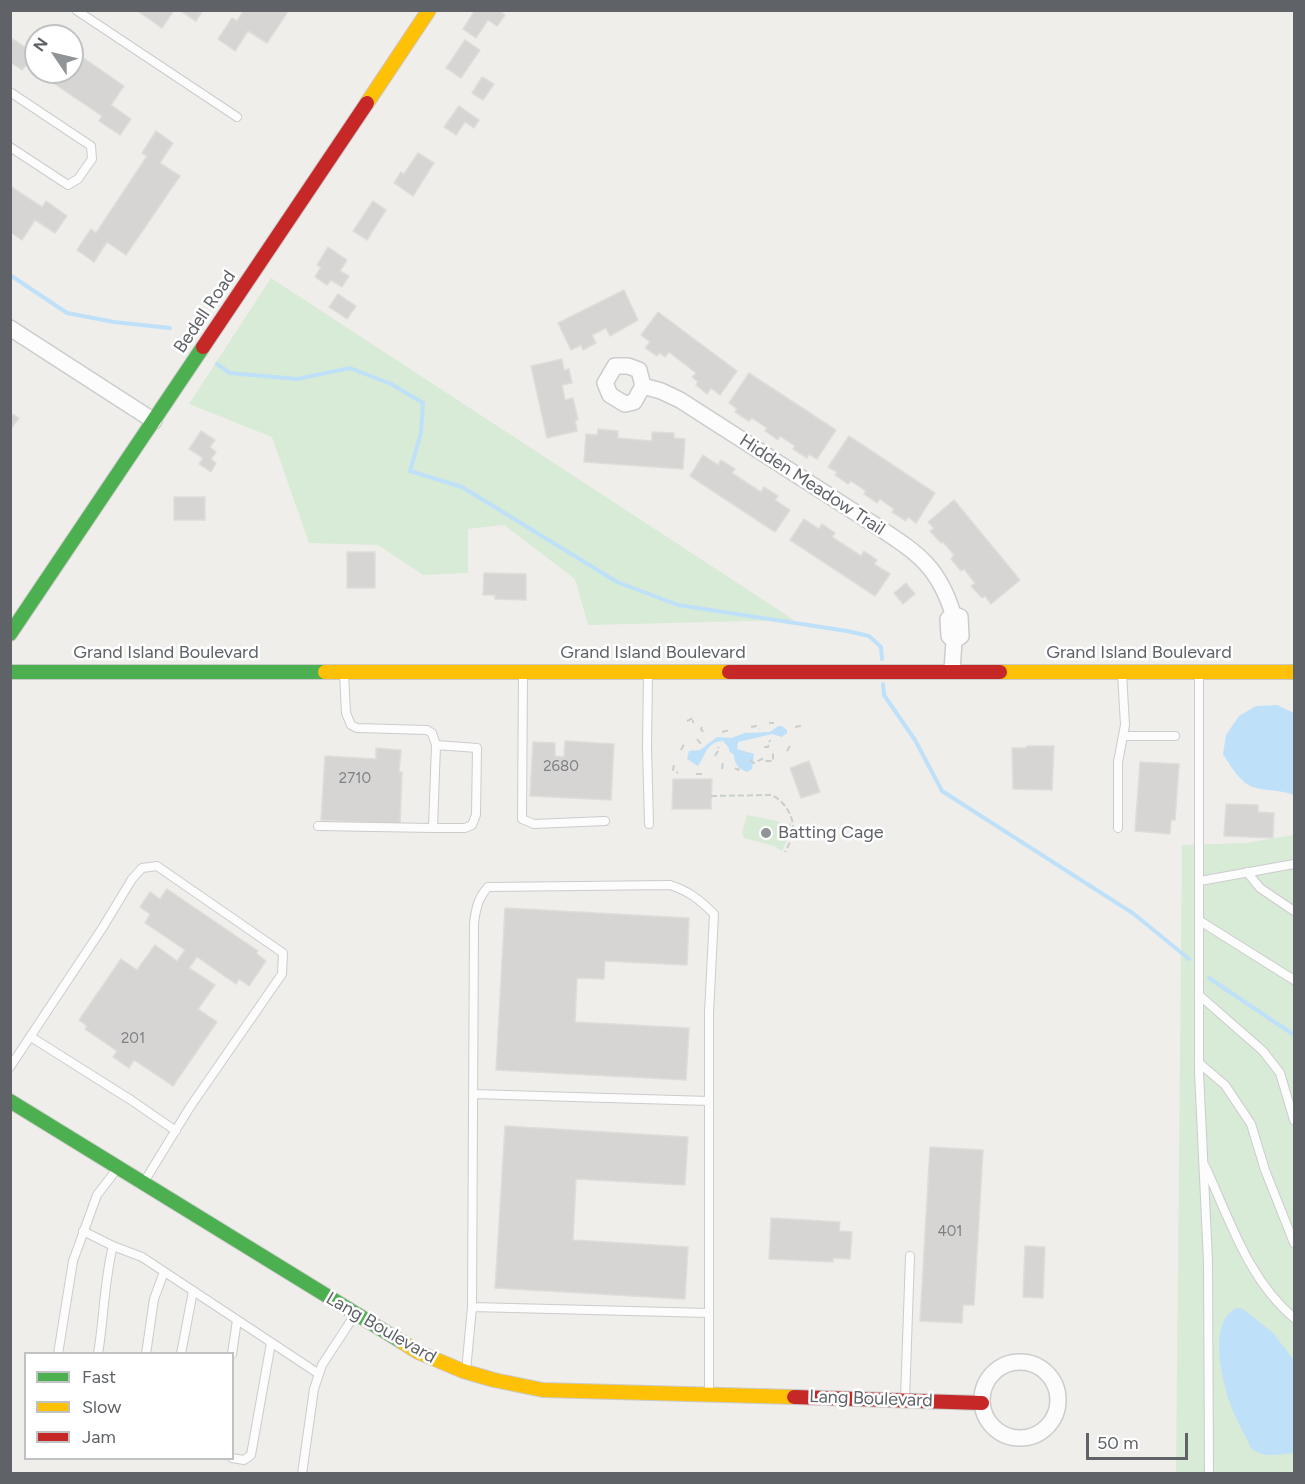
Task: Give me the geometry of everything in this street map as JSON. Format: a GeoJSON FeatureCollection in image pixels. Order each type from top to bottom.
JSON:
{"type":"FeatureCollection","features":[{"type":"Feature","properties":{"kind":"street","name":"Bedell Road"},"geometry":{"type":"LineString","coordinates":[[10,633],[429,10]]}},
{"type":"Feature","properties":{"kind":"street"},"geometry":{"type":"LineString","coordinates":[[10,328],[154,421]]}},
{"type":"Feature","properties":{"kind":"street","name":"Hidden Meadow Trail"},"geometry":{"type":"LineString","coordinates":[[643,386],[680,400],[911,549],[932,570],[948,596],[953,614],[960,617],[960,636],[954,641],[952,671]]}},
{"type":"Feature","properties":{"kind":"street","name":"Grand Island Boulevard"},"geometry":{"type":"LineString","coordinates":[[10,672],[1294,672]]}},
{"type":"Feature","properties":{"kind":"street","name":"Lang Boulevard"},"geometry":{"type":"LineString","coordinates":[[10,1101],[418,1352],[466,1372],[510,1385],[543,1390],[982,1403]]}},
{"type":"Feature","properties":{"kind":"street"},"geometry":{"type":"LineString","coordinates":[[1018,1361],[1033,1363],[1045,1370],[1056,1385],[1059,1398],[1058,1409],[1052,1421],[1040,1433],[1027,1438],[1010,1437],[998,1432],[985,1416],[982,1403],[983,1389],[989,1377],[999,1368],[1018,1361]]}},
{"type":"Feature","properties":{"kind":"lane"},"geometry":{"type":"LineString","coordinates":[[76,10],[237,117]]}},
{"type":"Feature","properties":{"kind":"lane"},"geometry":{"type":"LineString","coordinates":[[10,93],[91,146],[92,159],[78,179],[68,185],[10,147]]}},
{"type":"Feature","properties":{"kind":"lane"},"geometry":{"type":"LineString","coordinates":[[344,671],[346,713],[351,725],[357,728],[427,730],[432,733],[436,745],[433,828]]}},
{"type":"Feature","properties":{"kind":"lane"},"geometry":{"type":"LineString","coordinates":[[523,671],[522,819],[534,824],[605,821]]}},
{"type":"Feature","properties":{"kind":"lane"},"geometry":{"type":"LineString","coordinates":[[648,671],[649,824]]}},
{"type":"Feature","properties":{"kind":"lane"},"geometry":{"type":"LineString","coordinates":[[1118,828],[1118,762],[1125,725],[1122,671]]}},
{"type":"Feature","properties":{"kind":"lane"},"geometry":{"type":"LineString","coordinates":[[1199,672],[1199,1064],[1208,1261],[1209,1473]]}},
{"type":"Feature","properties":{"kind":"lane"},"geometry":{"type":"LineString","coordinates":[[1123,736],[1175,736]]}},
{"type":"Feature","properties":{"kind":"lane"},"geometry":{"type":"LineString","coordinates":[[318,826],[465,828],[472,825],[476,815],[477,748],[436,745]]}},
{"type":"Feature","properties":{"kind":"lane"},"geometry":{"type":"LineString","coordinates":[[1200,880],[1294,864]]}},
{"type":"Feature","properties":{"kind":"lane"},"geometry":{"type":"LineString","coordinates":[[10,1067],[103,927],[132,879],[142,868],[157,866],[283,953],[282,975],[143,1183]]}},
{"type":"Feature","properties":{"kind":"lane"},"geometry":{"type":"LineString","coordinates":[[1247,872],[1260,888],[1294,911]]}},
{"type":"Feature","properties":{"kind":"lane"},"geometry":{"type":"LineString","coordinates":[[466,1372],[472,1306],[474,923],[477,903],[488,887],[670,885],[687,890],[699,898],[714,914],[709,1101],[709,1395]]}},
{"type":"Feature","properties":{"kind":"lane"},"geometry":{"type":"LineString","coordinates":[[1200,921],[1294,980]]}},
{"type":"Feature","properties":{"kind":"lane"},"geometry":{"type":"LineString","coordinates":[[1199,995],[1263,1051],[1280,1073],[1294,1120]]}},
{"type":"Feature","properties":{"kind":"lane"},"geometry":{"type":"LineString","coordinates":[[31,1037],[176,1131]]}},
{"type":"Feature","properties":{"kind":"lane"},"geometry":{"type":"LineString","coordinates":[[1199,1064],[1225,1085],[1251,1124],[1294,1243]]}},
{"type":"Feature","properties":{"kind":"lane"},"geometry":{"type":"LineString","coordinates":[[473,1095],[709,1101]]}},
{"type":"Feature","properties":{"kind":"lane"},"geometry":{"type":"LineString","coordinates":[[1203,1161],[1250,1266],[1278,1304],[1294,1318]]}},
{"type":"Feature","properties":{"kind":"lane"},"geometry":{"type":"LineString","coordinates":[[58,1352],[73,1262],[83,1230],[97,1195],[118,1167]]}},
{"type":"Feature","properties":{"kind":"lane"},"geometry":{"type":"LineString","coordinates":[[83,1230],[113,1246],[142,1257],[319,1374]]}},
{"type":"Feature","properties":{"kind":"lane"},"geometry":{"type":"LineString","coordinates":[[98,1352],[104,1317],[107,1269],[113,1246]]}},
{"type":"Feature","properties":{"kind":"lane"},"geometry":{"type":"LineString","coordinates":[[905,1400],[910,1256]]}},
{"type":"Feature","properties":{"kind":"lane"},"geometry":{"type":"LineString","coordinates":[[146,1352],[154,1299],[164,1272]]}},
{"type":"Feature","properties":{"kind":"lane"},"geometry":{"type":"LineString","coordinates":[[181,1352],[193,1291]]}},
{"type":"Feature","properties":{"kind":"lane"},"geometry":{"type":"LineString","coordinates":[[472,1306],[709,1313]]}},
{"type":"Feature","properties":{"kind":"lane"},"geometry":{"type":"LineString","coordinates":[[302,1473],[314,1389],[322,1365],[356,1313]]}},
{"type":"Feature","properties":{"kind":"lane"},"geometry":{"type":"LineString","coordinates":[[232,1352],[237,1320]]}},
{"type":"Feature","properties":{"kind":"lane"},"geometry":{"type":"LineString","coordinates":[[234,1458],[244,1460],[251,1455],[271,1343]]}},
{"type":"Feature","properties":{"kind":"path"},"geometry":{"type":"LineString","coordinates":[[687,721],[693,718],[693,723]]}},
{"type":"Feature","properties":{"kind":"path"},"geometry":{"type":"LineString","coordinates":[[769,723],[774,723]]}},
{"type":"Feature","properties":{"kind":"path"},"geometry":{"type":"LineString","coordinates":[[703,725],[701,729],[703,732]]}},
{"type":"Feature","properties":{"kind":"path"},"geometry":{"type":"LineString","coordinates":[[751,727],[756,726],[759,729]]}},
{"type":"Feature","properties":{"kind":"path"},"geometry":{"type":"LineString","coordinates":[[795,727],[800,726],[801,730]]}},
{"type":"Feature","properties":{"kind":"path"},"geometry":{"type":"LineString","coordinates":[[722,732],[730,730]]}},
{"type":"Feature","properties":{"kind":"path"},"geometry":{"type":"LineString","coordinates":[[697,739],[701,744]]}},
{"type":"Feature","properties":{"kind":"path"},"geometry":{"type":"LineString","coordinates":[[764,747],[768,747],[770,740]]}},
{"type":"Feature","properties":{"kind":"path"},"geometry":{"type":"LineString","coordinates":[[681,750],[684,744]]}},
{"type":"Feature","properties":{"kind":"path"},"geometry":{"type":"LineString","coordinates":[[787,751],[790,746]]}},
{"type":"Feature","properties":{"kind":"path"},"geometry":{"type":"LineString","coordinates":[[715,756],[718,747]]}},
{"type":"Feature","properties":{"kind":"path"},"geometry":{"type":"LineString","coordinates":[[751,762],[762,759],[773,761],[773,753]]}},
{"type":"Feature","properties":{"kind":"path"},"geometry":{"type":"LineString","coordinates":[[722,769],[723,762]]}},
{"type":"Feature","properties":{"kind":"path"},"geometry":{"type":"LineString","coordinates":[[674,765],[673,770],[678,772]]}},
{"type":"Feature","properties":{"kind":"path"},"geometry":{"type":"LineString","coordinates":[[735,768],[737,770],[741,767]]}},
{"type":"Feature","properties":{"kind":"path"},"geometry":{"type":"LineString","coordinates":[[696,774],[702,774]]}},
{"type":"Feature","properties":{"kind":"path"},"geometry":{"type":"LineString","coordinates":[[711,796],[771,795],[777,797],[788,811],[794,824],[794,832],[785,852]]}},
{"type":"Feature","properties":{"kind":"green space"},"geometry":{"type":"Polygon","coordinates":[[[271,278],[794,620],[588,625],[575,579],[504,525],[468,529],[468,573],[423,575],[378,545],[309,543],[272,437],[189,404],[271,278]]]}},
{"type":"Feature","properties":{"kind":"green space","name":"Batting Cage"},"geometry":{"type":"Polygon","coordinates":[[[747,815],[777,821],[784,825],[791,823],[790,834],[782,851],[774,846],[744,838],[742,832],[747,815]]]}},
{"type":"Feature","properties":{"kind":"green space"},"geometry":{"type":"Polygon","coordinates":[[[1294,835],[1294,1473],[1176,1474],[1182,845],[1245,843],[1294,835]]]}},
{"type":"Feature","properties":{"kind":"water"},"geometry":{"type":"Polygon","coordinates":[[[1277,705],[1294,713],[1294,795],[1251,786],[1236,774],[1223,754],[1226,735],[1239,716],[1256,706],[1277,705]]]}},
{"type":"Feature","properties":{"kind":"water"},"geometry":{"type":"Polygon","coordinates":[[[778,726],[787,730],[782,737],[772,734],[738,742],[737,749],[754,754],[752,769],[747,772],[738,766],[734,755],[723,741],[710,746],[698,766],[687,759],[689,751],[700,750],[717,737],[731,738],[745,733],[770,732],[778,726]]]}},
{"type":"Feature","properties":{"kind":"water"},"geometry":{"type":"Polygon","coordinates":[[[1236,1308],[1243,1309],[1273,1333],[1294,1360],[1294,1453],[1266,1455],[1251,1448],[1231,1407],[1219,1351],[1222,1325],[1227,1315],[1236,1308]]]}},
{"type":"Feature","properties":{"kind":"building"},"geometry":{"type":"Polygon","coordinates":[[[136,10],[174,10],[162,28],[136,10]]]}},
{"type":"Feature","properties":{"kind":"building"},"geometry":{"type":"Polygon","coordinates":[[[179,10],[203,10],[196,21],[179,10]]]}},
{"type":"Feature","properties":{"kind":"building"},"geometry":{"type":"Polygon","coordinates":[[[244,10],[289,10],[267,43],[248,31],[235,51],[218,39],[232,18],[237,21],[244,10]]]}},
{"type":"Feature","properties":{"kind":"building"},"geometry":{"type":"Polygon","coordinates":[[[475,10],[498,10],[505,15],[497,26],[488,20],[476,38],[463,29],[475,10]]]}},
{"type":"Feature","properties":{"kind":"building"},"geometry":{"type":"Polygon","coordinates":[[[13,39],[24,47],[22,70],[10,62],[10,42],[13,39]]]}},
{"type":"Feature","properties":{"kind":"building"},"geometry":{"type":"Polygon","coordinates":[[[465,40],[480,50],[461,78],[446,68],[465,40]]]}},
{"type":"Feature","properties":{"kind":"building"},"geometry":{"type":"Polygon","coordinates":[[[84,58],[124,86],[111,105],[131,119],[120,135],[99,121],[102,116],[55,84],[84,84],[84,58]]]}},
{"type":"Feature","properties":{"kind":"building"},"geometry":{"type":"Polygon","coordinates":[[[482,77],[494,84],[483,100],[472,93],[482,77]]]}},
{"type":"Feature","properties":{"kind":"building"},"geometry":{"type":"Polygon","coordinates":[[[459,106],[479,120],[474,128],[465,122],[456,135],[444,127],[459,106]]]}},
{"type":"Feature","properties":{"kind":"building"},"geometry":{"type":"Polygon","coordinates":[[[156,131],[173,143],[160,163],[180,176],[126,255],[107,242],[94,262],[77,250],[91,229],[96,233],[147,156],[142,153],[156,131]]]}},
{"type":"Feature","properties":{"kind":"building"},"geometry":{"type":"Polygon","coordinates":[[[418,153],[434,163],[413,196],[394,183],[401,172],[404,174],[418,153]]]}},
{"type":"Feature","properties":{"kind":"building"},"geometry":{"type":"Polygon","coordinates":[[[10,186],[42,207],[46,201],[67,216],[55,233],[35,220],[22,240],[10,232],[10,186]]]}},
{"type":"Feature","properties":{"kind":"building"},"geometry":{"type":"Polygon","coordinates":[[[373,201],[386,210],[367,240],[353,231],[373,201]]]}},
{"type":"Feature","properties":{"kind":"building"},"geometry":{"type":"Polygon","coordinates":[[[328,247],[347,260],[340,271],[349,276],[342,287],[331,280],[327,285],[315,277],[321,267],[317,265],[328,247]]]}},
{"type":"Feature","properties":{"kind":"building"},"geometry":{"type":"Polygon","coordinates":[[[624,290],[638,320],[610,336],[606,328],[592,335],[596,343],[583,350],[581,345],[571,350],[558,323],[624,290]]]}},
{"type":"Feature","properties":{"kind":"building"},"geometry":{"type":"Polygon","coordinates":[[[338,294],[356,306],[347,319],[329,307],[338,294]]]}},
{"type":"Feature","properties":{"kind":"building"},"geometry":{"type":"Polygon","coordinates":[[[658,312],[737,371],[720,395],[711,388],[707,394],[696,385],[698,382],[692,377],[696,373],[669,352],[665,357],[660,353],[657,356],[645,348],[650,342],[641,335],[658,312]]]}},
{"type":"Feature","properties":{"kind":"building"},"geometry":{"type":"Polygon","coordinates":[[[562,359],[564,370],[569,369],[572,383],[562,385],[565,400],[573,398],[578,420],[575,420],[577,431],[547,438],[531,366],[562,359]]]}},
{"type":"Feature","properties":{"kind":"building"},"geometry":{"type":"Polygon","coordinates":[[[749,373],[836,430],[817,459],[809,454],[807,458],[793,449],[795,446],[780,436],[778,440],[765,431],[767,428],[752,418],[749,421],[735,412],[737,409],[729,403],[749,373]]]}},
{"type":"Feature","properties":{"kind":"building"},"geometry":{"type":"Polygon","coordinates":[[[10,413],[19,418],[10,430],[10,413]]]}},
{"type":"Feature","properties":{"kind":"building"},"geometry":{"type":"Polygon","coordinates":[[[598,429],[618,431],[618,438],[652,441],[652,432],[674,433],[674,438],[685,439],[683,469],[584,462],[586,434],[597,435],[598,429]]]}},
{"type":"Feature","properties":{"kind":"building"},"geometry":{"type":"Polygon","coordinates":[[[201,431],[215,440],[210,447],[216,452],[211,459],[216,463],[211,472],[199,464],[203,458],[189,449],[201,431]]]}},
{"type":"Feature","properties":{"kind":"building"},"geometry":{"type":"Polygon","coordinates":[[[849,436],[935,493],[916,523],[908,517],[906,521],[892,512],[894,509],[880,499],[877,503],[864,494],[866,491],[851,481],[848,484],[835,475],[837,472],[828,467],[849,436]]]}},
{"type":"Feature","properties":{"kind":"building"},"geometry":{"type":"Polygon","coordinates":[[[703,455],[718,465],[721,460],[735,469],[732,473],[761,492],[764,487],[778,496],[775,500],[790,510],[775,532],[690,476],[703,455]]]}},
{"type":"Feature","properties":{"kind":"building"},"geometry":{"type":"Polygon","coordinates":[[[174,497],[205,497],[205,520],[174,520],[174,497]]]}},
{"type":"Feature","properties":{"kind":"building"},"geometry":{"type":"Polygon","coordinates":[[[954,500],[1020,580],[991,604],[985,596],[982,598],[971,586],[975,583],[964,569],[961,571],[951,559],[954,555],[930,531],[934,528],[928,522],[954,500]]]}},
{"type":"Feature","properties":{"kind":"building"},"geometry":{"type":"Polygon","coordinates":[[[804,519],[819,529],[822,524],[835,533],[832,537],[861,556],[864,551],[877,560],[874,564],[890,574],[875,596],[790,540],[804,519]]]}},
{"type":"Feature","properties":{"kind":"building"},"geometry":{"type":"Polygon","coordinates":[[[347,552],[375,552],[375,588],[347,588],[347,552]]]}},
{"type":"Feature","properties":{"kind":"building"},"geometry":{"type":"Polygon","coordinates":[[[484,573],[526,574],[526,600],[495,599],[495,595],[483,595],[484,573]]]}},
{"type":"Feature","properties":{"kind":"building"},"geometry":{"type":"Polygon","coordinates":[[[906,583],[915,594],[903,604],[894,593],[906,583]]]}},
{"type":"Feature","properties":{"kind":"building"},"geometry":{"type":"Polygon","coordinates":[[[565,741],[614,744],[611,800],[530,796],[533,742],[555,743],[555,756],[564,757],[565,741]]]}},
{"type":"Feature","properties":{"kind":"building"},"geometry":{"type":"Polygon","coordinates":[[[1027,746],[1054,746],[1052,790],[1013,789],[1012,748],[1026,748],[1027,746]]]}},
{"type":"Feature","properties":{"kind":"building"},"geometry":{"type":"Polygon","coordinates":[[[376,748],[401,750],[400,824],[321,820],[325,756],[376,759],[376,748]]]}},
{"type":"Feature","properties":{"kind":"building"},"geometry":{"type":"Polygon","coordinates":[[[809,761],[820,792],[801,798],[790,768],[809,761]]]}},
{"type":"Feature","properties":{"kind":"building"},"geometry":{"type":"Polygon","coordinates":[[[1140,762],[1179,764],[1175,820],[1171,820],[1170,834],[1135,831],[1140,762]]]}},
{"type":"Feature","properties":{"kind":"building"},"geometry":{"type":"Polygon","coordinates":[[[673,779],[712,779],[711,809],[672,809],[673,779]]]}},
{"type":"Feature","properties":{"kind":"building"},"geometry":{"type":"Polygon","coordinates":[[[1226,804],[1258,805],[1258,812],[1274,813],[1273,838],[1224,836],[1226,804]]]}},
{"type":"Feature","properties":{"kind":"building"},"geometry":{"type":"Polygon","coordinates":[[[167,889],[258,951],[256,953],[266,961],[249,986],[239,979],[236,984],[197,957],[189,968],[215,985],[198,1009],[217,1022],[173,1086],[134,1060],[129,1068],[113,1057],[117,1051],[85,1029],[87,1026],[79,1020],[121,959],[137,970],[155,945],[177,961],[185,950],[145,923],[150,914],[140,907],[150,892],[160,899],[167,889]]]}},
{"type":"Feature","properties":{"kind":"building"},"geometry":{"type":"Polygon","coordinates":[[[505,908],[689,918],[687,965],[605,961],[604,979],[577,978],[575,1022],[689,1028],[686,1080],[496,1070],[505,908]]]}},
{"type":"Feature","properties":{"kind":"building"},"geometry":{"type":"Polygon","coordinates":[[[505,1126],[688,1137],[685,1185],[576,1179],[573,1240],[688,1247],[685,1299],[495,1288],[505,1126]]]}},
{"type":"Feature","properties":{"kind":"building"},"geometry":{"type":"Polygon","coordinates":[[[930,1147],[983,1150],[974,1305],[963,1305],[962,1323],[920,1321],[930,1147]]]}},
{"type":"Feature","properties":{"kind":"building"},"geometry":{"type":"Polygon","coordinates":[[[771,1218],[840,1222],[839,1231],[852,1232],[850,1259],[833,1258],[833,1262],[769,1259],[771,1218]]]}},
{"type":"Feature","properties":{"kind":"building"},"geometry":{"type":"Polygon","coordinates":[[[1025,1246],[1045,1247],[1043,1298],[1023,1297],[1025,1246]]]}},
{"type":"Feature","properties":{"kind":"waterway"},"geometry":{"type":"LineString","coordinates":[[10,275],[67,313],[114,322],[170,328]]}},
{"type":"Feature","properties":{"kind":"waterway"},"geometry":{"type":"LineString","coordinates":[[217,364],[230,373],[297,379],[350,368],[391,384],[423,403],[421,433],[410,471],[462,487],[617,582],[678,605],[869,636],[881,647],[882,659]]}},
{"type":"Feature","properties":{"kind":"waterway"},"geometry":{"type":"LineString","coordinates":[[883,684],[884,695],[915,740],[942,791],[1134,914],[1189,959]]}},
{"type":"Feature","properties":{"kind":"waterway"},"geometry":{"type":"LineString","coordinates":[[1209,978],[1294,1035]]}},
{"type":"Feature","properties":{"kind":"traffic: fast"},"geometry":{"type":"LineString","coordinates":[[10,634],[203,347]]}},
{"type":"Feature","properties":{"kind":"traffic: fast"},"geometry":{"type":"LineString","coordinates":[[10,672],[325,672]]}},
{"type":"Feature","properties":{"kind":"traffic: fast"},"geometry":{"type":"LineString","coordinates":[[10,1101],[402,1342]]}},
{"type":"Feature","properties":{"kind":"traffic: slow"},"geometry":{"type":"LineString","coordinates":[[367,103],[429,10]]}},
{"type":"Feature","properties":{"kind":"traffic: slow"},"geometry":{"type":"LineString","coordinates":[[325,672],[729,672]]}},
{"type":"Feature","properties":{"kind":"traffic: slow"},"geometry":{"type":"LineString","coordinates":[[1000,672],[1294,672]]}},
{"type":"Feature","properties":{"kind":"traffic: slow"},"geometry":{"type":"LineString","coordinates":[[402,1342],[418,1352],[463,1371],[543,1390],[794,1397]]}},
{"type":"Feature","properties":{"kind":"traffic: jam"},"geometry":{"type":"LineString","coordinates":[[203,347],[367,103]]}},
{"type":"Feature","properties":{"kind":"traffic: jam"},"geometry":{"type":"LineString","coordinates":[[729,672],[1000,672]]}},
{"type":"Feature","properties":{"kind":"traffic: jam"},"geometry":{"type":"LineString","coordinates":[[794,1397],[982,1403]]}},
{"type":"Feature","properties":{"kind":"place","name":"Batting Cage"},"geometry":{"type":"Point","coordinates":[766,833]}}]}
